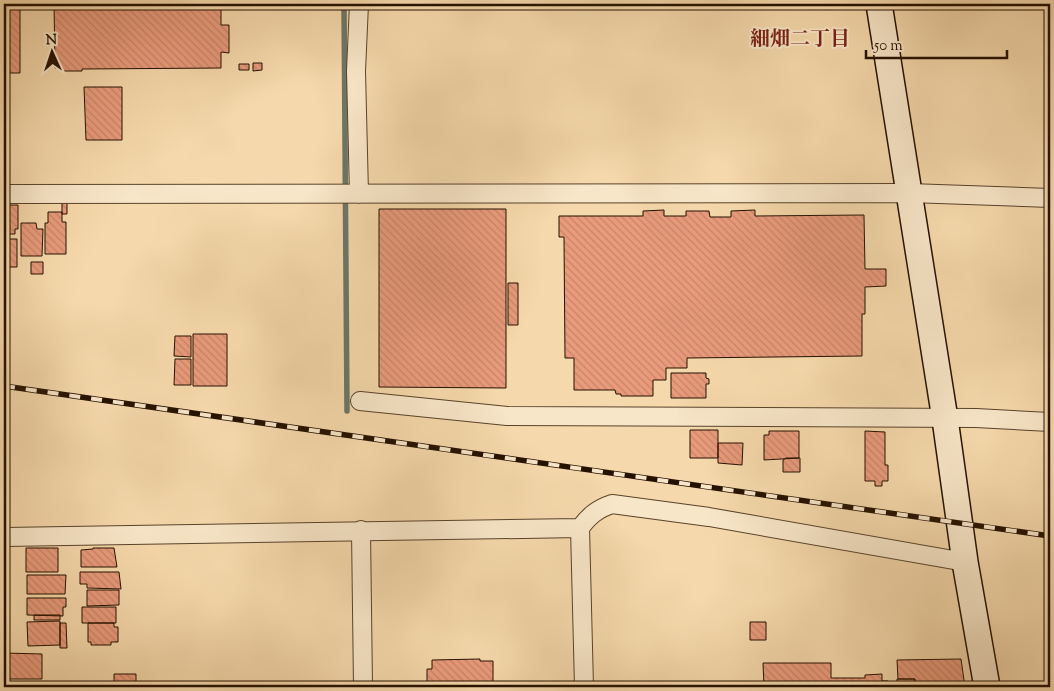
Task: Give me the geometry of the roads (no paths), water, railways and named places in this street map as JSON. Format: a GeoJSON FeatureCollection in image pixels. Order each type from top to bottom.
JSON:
{"type":"FeatureCollection","features":[{"type":"Feature","properties":{"kind":"street"},"geometry":{"type":"LineString","coordinates":[[359,4],[356,72],[359,194]]}},
{"type":"Feature","properties":{"kind":"street"},"geometry":{"type":"LineString","coordinates":[[879,4],[986,687]]}},
{"type":"Feature","properties":{"kind":"street"},"geometry":{"type":"LineString","coordinates":[[4,194],[909,194],[1050,198]]}},
{"type":"Feature","properties":{"kind":"street"},"geometry":{"type":"LineString","coordinates":[[360,401],[507,416],[945,419],[1050,422]]}},
{"type":"Feature","properties":{"kind":"street"},"geometry":{"type":"LineString","coordinates":[[584,687],[580,528],[590,515],[600,508],[612,504],[709,518],[965,562]]}},
{"type":"Feature","properties":{"kind":"street"},"geometry":{"type":"LineString","coordinates":[[4,536],[580,528]]}},
{"type":"Feature","properties":{"kind":"street"},"geometry":{"type":"LineString","coordinates":[[361,530],[363,687]]}},
{"type":"Feature","properties":{"kind":"waterway"},"geometry":{"type":"LineString","coordinates":[[344,4],[347,411]]}},
{"type":"Feature","properties":{"kind":"railway"},"geometry":{"type":"LineString","coordinates":[[4,386],[1050,536]]}},
{"type":"Feature","properties":{"kind":"district","name":"細畑二丁目"},"geometry":{"type":"Point","coordinates":[800,38]}}]}
